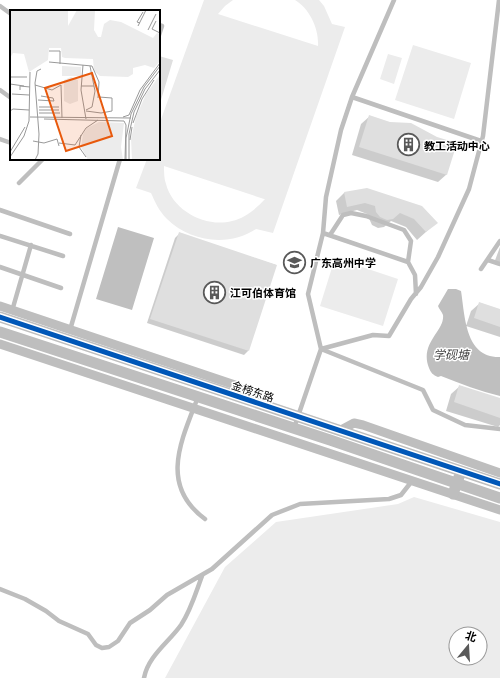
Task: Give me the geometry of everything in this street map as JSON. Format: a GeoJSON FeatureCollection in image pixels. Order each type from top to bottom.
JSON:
{"type":"FeatureCollection","features":[{"type":"Feature","properties":{"kind":"street"},"geometry":{"type":"LineString","coordinates":[[0,306],[7,316]]}},
{"type":"Feature","properties":{"kind":"street","name":"金榜东路"},"geometry":{"type":"LineString","coordinates":[[7,316],[68,336],[173,376],[341,430],[500,484]]}},
{"type":"Feature","properties":{"kind":"street","name":"金榜东路"},"geometry":{"type":"LineString","coordinates":[[0,332],[68,359],[198,397],[500,498]]}},
{"type":"Feature","properties":{"kind":"street"},"geometry":{"type":"LineString","coordinates":[[68,336],[238,386],[248,400]]}},
{"type":"Feature","properties":{"kind":"street"},"geometry":{"type":"LineString","coordinates":[[0,344],[68,359],[193,408],[500,510]]}},
{"type":"Feature","properties":{"kind":"street"},"geometry":{"type":"LineString","coordinates":[[169,388],[173,376]]}},
{"type":"Feature","properties":{"kind":"street"},"geometry":{"type":"LineString","coordinates":[[341,430],[354,423],[362,425],[500,473]]}},
{"type":"Feature","properties":{"kind":"street"},"geometry":{"type":"LineString","coordinates":[[453,494],[461,471]]}},
{"type":"Feature","properties":{"kind":"lane"},"geometry":{"type":"LineString","coordinates":[[294,428],[321,349],[308,294],[323,233],[327,190],[340,130],[352,97],[394,0]]}},
{"type":"Feature","properties":{"kind":"lane"},"geometry":{"type":"LineString","coordinates":[[321,349],[373,335],[389,336],[421,287],[438,257],[469,189],[481,141],[499,0]]}},
{"type":"Feature","properties":{"kind":"lane"},"geometry":{"type":"LineString","coordinates":[[0,6],[10,13]]}},
{"type":"Feature","properties":{"kind":"lane"},"geometry":{"type":"LineString","coordinates":[[0,90],[10,97]]}},
{"type":"Feature","properties":{"kind":"lane"},"geometry":{"type":"LineString","coordinates":[[352,97],[481,141]]}},
{"type":"Feature","properties":{"kind":"lane"},"geometry":{"type":"LineString","coordinates":[[0,139],[10,143]]}},
{"type":"Feature","properties":{"kind":"lane"},"geometry":{"type":"LineString","coordinates":[[19,183],[42,160]]}},
{"type":"Feature","properties":{"kind":"lane"},"geometry":{"type":"LineString","coordinates":[[68,359],[68,336],[120,160]]}},
{"type":"Feature","properties":{"kind":"lane"},"geometry":{"type":"LineString","coordinates":[[0,210],[70,234]]}},
{"type":"Feature","properties":{"kind":"lane"},"geometry":{"type":"LineString","coordinates":[[330,235],[343,215],[351,213],[366,216],[404,230],[411,241],[408,262],[415,275],[416,294]]}},
{"type":"Feature","properties":{"kind":"lane"},"geometry":{"type":"LineString","coordinates":[[323,233],[408,262]]}},
{"type":"Feature","properties":{"kind":"lane"},"geometry":{"type":"LineString","coordinates":[[0,236],[63,256]]}},
{"type":"Feature","properties":{"kind":"lane"},"geometry":{"type":"LineString","coordinates":[[480,269],[488,260],[500,241]]}},
{"type":"Feature","properties":{"kind":"lane"},"geometry":{"type":"LineString","coordinates":[[7,316],[31,245]]}},
{"type":"Feature","properties":{"kind":"lane"},"geometry":{"type":"LineString","coordinates":[[488,260],[500,264]]}},
{"type":"Feature","properties":{"kind":"lane"},"geometry":{"type":"LineString","coordinates":[[0,267],[60,288]]}},
{"type":"Feature","properties":{"kind":"lane"},"geometry":{"type":"LineString","coordinates":[[321,349],[423,390],[433,410],[466,425],[500,429]]}},
{"type":"Feature","properties":{"kind":"lane"},"geometry":{"type":"LineString","coordinates":[[198,397],[183,440],[176,470],[178,484],[190,506],[206,519]]}},
{"type":"Feature","properties":{"kind":"lane"},"geometry":{"type":"LineString","coordinates":[[0,588],[25,599],[46,611],[59,621],[88,634],[96,645],[102,648],[109,647],[118,641],[130,623],[150,610],[168,595],[212,569],[272,515],[286,508],[300,504],[315,502],[364,502],[390,499],[401,495],[412,481]]}},
{"type":"Feature","properties":{"kind":"lane"},"geometry":{"type":"LineString","coordinates":[[144,678],[152,660],[181,624],[190,609],[202,576]]}},
{"type":"Feature","properties":{"kind":"shaded area"},"geometry":{"type":"Polygon","coordinates":[[[204,0],[233,0],[218,14],[318,46],[317,33],[309,14],[295,0],[319,0],[324,6],[332,24],[345,27],[273,233],[256,229],[245,235],[222,240],[198,237],[176,227],[159,210],[151,193],[136,188],[147,160],[160,160],[160,122],[204,0]],[[164,166],[165,182],[170,194],[183,209],[202,219],[222,223],[237,220],[250,213],[265,199],[164,166]]]}},
{"type":"Feature","properties":{"kind":"shaded area"},"geometry":{"type":"Polygon","coordinates":[[[413,45],[471,63],[454,119],[395,100],[413,45]]]}},
{"type":"Feature","properties":{"kind":"shaded area"},"geometry":{"type":"Polygon","coordinates":[[[388,54],[402,58],[394,84],[380,79],[388,54]]]}},
{"type":"Feature","properties":{"kind":"shaded area"},"geometry":{"type":"Polygon","coordinates":[[[335,258],[398,279],[383,326],[320,306],[335,258]]]}},
{"type":"Feature","properties":{"kind":"shaded area"},"geometry":{"type":"Polygon","coordinates":[[[414,497],[500,522],[500,678],[165,678],[225,567],[276,522],[398,504],[414,497]]]}},
{"type":"Feature","properties":{"kind":"water"},"geometry":{"type":"Polygon","coordinates":[[[118,227],[154,238],[132,310],[96,299],[118,227]]]}},
{"type":"Feature","properties":{"kind":"water","name":"学砚塘"},"geometry":{"type":"Polygon","coordinates":[[[448,289],[456,289],[461,291],[466,323],[473,343],[480,351],[488,355],[500,357],[500,396],[441,376],[438,377],[432,374],[430,370],[427,359],[427,351],[443,321],[443,315],[438,306],[448,289]]]}},
{"type":"Feature","properties":{"kind":"building"},"geometry":{"type":"Polygon","coordinates":[[[160,56],[173,60],[160,100],[160,56]]]}},
{"type":"Feature","properties":{"kind":"building","name":"教工活动中心"},"geometry":{"type":"Polygon","coordinates":[[[369,115],[390,122],[411,123],[437,137],[457,143],[447,175],[359,147],[369,115]]]}},
{"type":"Feature","properties":{"kind":"building"},"geometry":{"type":"Polygon","coordinates":[[[367,188],[422,206],[438,223],[426,232],[414,219],[400,213],[393,219],[387,220],[380,217],[376,212],[375,206],[365,203],[347,207],[344,192],[367,188]]]}},
{"type":"Feature","properties":{"kind":"building","name":"江可伯体育馆"},"geometry":{"type":"Polygon","coordinates":[[[179,232],[277,265],[249,351],[150,319],[179,232]]]}},
{"type":"Feature","properties":{"kind":"building"},"geometry":{"type":"Polygon","coordinates":[[[479,302],[500,309],[500,327],[474,318],[479,302]]]}},
{"type":"Feature","properties":{"kind":"building"},"geometry":{"type":"Polygon","coordinates":[[[459,385],[500,398],[500,418],[454,402],[459,385]]]}},
{"type":"Feature","properties":{"kind":"cycle path"},"geometry":{"type":"LineString","coordinates":[[0,317],[500,484]]}},
{"type":"Feature","properties":{"kind":"place","name":"教工活动中心"},"geometry":{"type":"Point","coordinates":[408,145]}},
{"type":"Feature","properties":{"kind":"place","name":"广东高州中学"},"geometry":{"type":"Point","coordinates":[295,262]}},
{"type":"Feature","properties":{"kind":"place","name":"江可伯体育馆"},"geometry":{"type":"Point","coordinates":[214,292]}}]}
